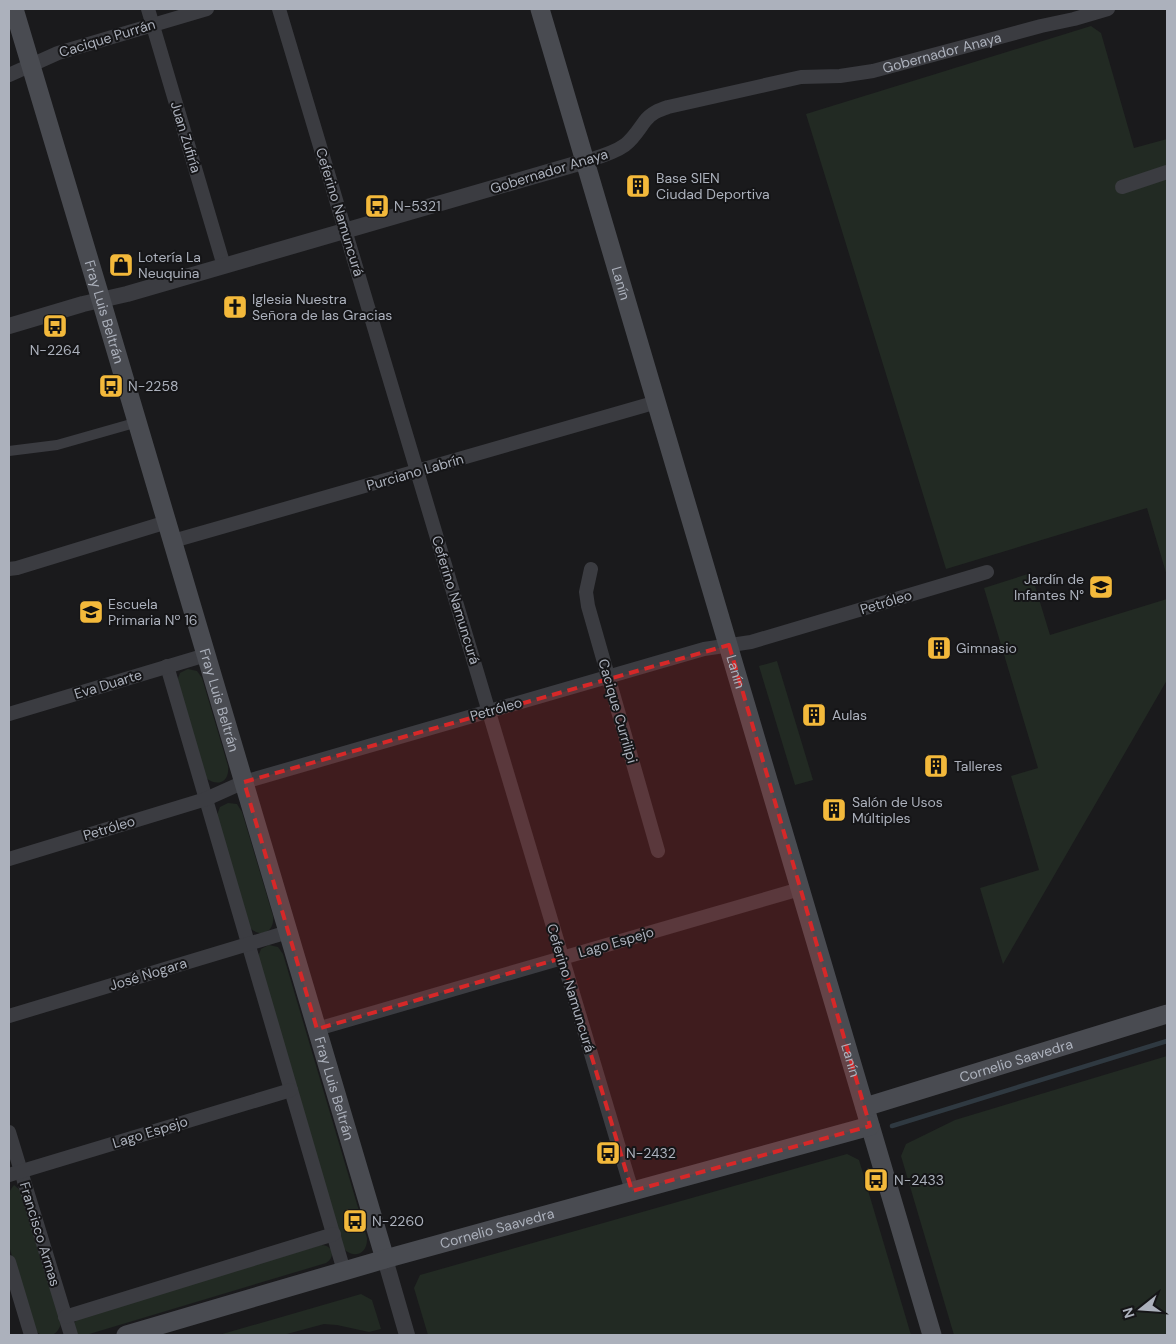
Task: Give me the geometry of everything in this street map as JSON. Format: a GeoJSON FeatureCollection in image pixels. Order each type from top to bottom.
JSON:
{"type":"FeatureCollection","features":[{"type":"Feature","properties":{"kind":"main road","name":"Fray Luis Beltrán"},"geometry":{"type":"LineString","coordinates":[[14,9],[102,300],[385,1259]]}},
{"type":"Feature","properties":{"kind":"main road","name":"Lanín"},"geometry":{"type":"LineString","coordinates":[[540,9],[932,1335]]}},
{"type":"Feature","properties":{"kind":"main road","name":"Cornelio Saavedra"},"geometry":{"type":"LineString","coordinates":[[865,1107],[1167,1014]]}},
{"type":"Feature","properties":{"kind":"main road","name":"Cornelio Saavedra"},"geometry":{"type":"LineString","coordinates":[[126,1335],[385,1259],[870,1126]]}},
{"type":"Feature","properties":{"kind":"street","name":"Juan Zufiría"},"geometry":{"type":"LineString","coordinates":[[148,9],[224,266]]}},
{"type":"Feature","properties":{"kind":"street","name":"Cacique Purrán"},"geometry":{"type":"LineString","coordinates":[[9,75],[58,53],[207,9]]}},
{"type":"Feature","properties":{"kind":"street","name":"Ceferino Namuncurá"},"geometry":{"type":"LineString","coordinates":[[279,9],[632,1191]]}},
{"type":"Feature","properties":{"kind":"street","name":"Gobernador Anaya"},"geometry":{"type":"LineString","coordinates":[[9,326],[77,306],[121,296],[606,155],[624,146],[652,114],[668,106],[802,77],[840,76],[873,72],[1108,9]]}},
{"type":"Feature","properties":{"kind":"street"},"geometry":{"type":"LineString","coordinates":[[1122,187],[1167,172]]}},
{"type":"Feature","properties":{"kind":"street","name":"Purciano Labrín"},"geometry":{"type":"LineString","coordinates":[[173,541],[657,402]]}},
{"type":"Feature","properties":{"kind":"street"},"geometry":{"type":"LineString","coordinates":[[9,451],[57,445],[138,422]]}},
{"type":"Feature","properties":{"kind":"street"},"geometry":{"type":"LineString","coordinates":[[9,569],[167,522]]}},
{"type":"Feature","properties":{"kind":"street","name":"Cacique Currilipi"},"geometry":{"type":"LineString","coordinates":[[592,569],[586,592],[586,600],[658,851]]}},
{"type":"Feature","properties":{"kind":"street","name":"Petróleo"},"geometry":{"type":"LineString","coordinates":[[9,859],[206,799],[244,782],[704,649],[751,642],[987,572]]}},
{"type":"Feature","properties":{"kind":"street","name":"Eva Duarte"},"geometry":{"type":"LineString","coordinates":[[9,714],[206,655]]}},
{"type":"Feature","properties":{"kind":"street"},"geometry":{"type":"LineString","coordinates":[[167,666],[344,1271]]}},
{"type":"Feature","properties":{"kind":"street","name":"Lago Espejo"},"geometry":{"type":"LineString","coordinates":[[317,1029],[800,889]]}},
{"type":"Feature","properties":{"kind":"street","name":"José Nogara"},"geometry":{"type":"LineString","coordinates":[[9,1016],[288,932]]}},
{"type":"Feature","properties":{"kind":"street","name":"Lago Espejo"},"geometry":{"type":"LineString","coordinates":[[15,1173],[291,1090]]}},
{"type":"Feature","properties":{"kind":"street","name":"Francisco Armas"},"geometry":{"type":"LineString","coordinates":[[9,1132],[15,1173],[71,1335]]}},
{"type":"Feature","properties":{"kind":"street"},"geometry":{"type":"LineString","coordinates":[[65,1317],[334,1234]]}},
{"type":"Feature","properties":{"kind":"street","name":"Fray Luis Beltrán"},"geometry":{"type":"LineString","coordinates":[[385,1259],[407,1335]]}},
{"type":"Feature","properties":{"kind":"street"},"geometry":{"type":"LineString","coordinates":[[9,1262],[31,1335]]}},
{"type":"Feature","properties":{"kind":"highlighted area"},"geometry":{"type":"Polygon","coordinates":[[[729,645],[870,1126],[632,1191],[562,958],[317,1029],[244,782],[729,645]]]}},
{"type":"Feature","properties":{"kind":"shaded area"},"geometry":{"type":"Polygon","coordinates":[[[1091,26],[1101,33],[1134,148],[1167,139],[1167,576],[1147,508],[946,569],[806,114],[1091,26]]]}},
{"type":"Feature","properties":{"kind":"shaded area"},"geometry":{"type":"Polygon","coordinates":[[[1031,573],[1050,635],[1167,599],[1167,680],[1003,964],[980,888],[1039,870],[1011,776],[1038,768],[984,588],[1031,573]]]}},
{"type":"Feature","properties":{"kind":"shaded area"},"geometry":{"type":"Polygon","coordinates":[[[777,661],[813,780],[795,785],[759,666],[777,661]]]}},
{"type":"Feature","properties":{"kind":"shaded area"},"geometry":{"type":"Polygon","coordinates":[[[188,669],[197,671],[202,678],[228,766],[227,776],[222,782],[214,782],[205,777],[177,681],[180,673],[188,669]]]}},
{"type":"Feature","properties":{"kind":"shaded area"},"geometry":{"type":"Polygon","coordinates":[[[228,803],[237,804],[242,812],[273,916],[272,926],[263,933],[250,928],[217,815],[220,807],[228,803]]]}},
{"type":"Feature","properties":{"kind":"shaded area"},"geometry":{"type":"Polygon","coordinates":[[[269,945],[278,947],[283,954],[367,1238],[365,1248],[360,1253],[352,1254],[344,1249],[258,957],[261,949],[269,945]]]}},
{"type":"Feature","properties":{"kind":"shaded area"},"geometry":{"type":"Polygon","coordinates":[[[1167,1056],[1167,1335],[954,1335],[901,1156],[906,1144],[955,1120],[1167,1056]]]}},
{"type":"Feature","properties":{"kind":"shaded area"},"geometry":{"type":"Polygon","coordinates":[[[847,1154],[859,1160],[911,1335],[428,1335],[414,1288],[420,1275],[847,1154]]]}},
{"type":"Feature","properties":{"kind":"shaded area"},"geometry":{"type":"Polygon","coordinates":[[[14,1185],[21,1191],[61,1323],[56,1332],[49,1336],[40,1334],[33,1327],[9,1246],[9,1192],[14,1185]]]}},
{"type":"Feature","properties":{"kind":"shaded area"},"geometry":{"type":"Polygon","coordinates":[[[321,1245],[328,1247],[332,1252],[331,1258],[326,1263],[86,1335],[77,1334],[74,1323],[80,1317],[321,1245]]]}},
{"type":"Feature","properties":{"kind":"shaded area"},"geometry":{"type":"Polygon","coordinates":[[[361,1294],[372,1300],[381,1329],[369,1332],[324,1324],[283,1335],[219,1335],[361,1294]]]}},
{"type":"Feature","properties":{"kind":"waterway"},"geometry":{"type":"LineString","coordinates":[[892,1126],[1167,1041]]}},
{"type":"Feature","properties":{"kind":"place","name":"Base SIEN Ciudad Deportiva"},"geometry":{"type":"Point","coordinates":[638,186]}},
{"type":"Feature","properties":{"kind":"place","name":"N-5321"},"geometry":{"type":"Point","coordinates":[377,206]}},
{"type":"Feature","properties":{"kind":"place","name":"Lotería La Neuquina"},"geometry":{"type":"Point","coordinates":[121,265]}},
{"type":"Feature","properties":{"kind":"place","name":"Iglesia Nuestra Señora de las Gracias"},"geometry":{"type":"Point","coordinates":[235,307]}},
{"type":"Feature","properties":{"kind":"place","name":"N-2264"},"geometry":{"type":"Point","coordinates":[55,326]}},
{"type":"Feature","properties":{"kind":"place","name":"N-2258"},"geometry":{"type":"Point","coordinates":[111,386]}},
{"type":"Feature","properties":{"kind":"place","name":"Jardín de Infantes N°"},"geometry":{"type":"Point","coordinates":[1101,587]}},
{"type":"Feature","properties":{"kind":"place","name":"Escuela Primaria Nº 16"},"geometry":{"type":"Point","coordinates":[91,612]}},
{"type":"Feature","properties":{"kind":"place","name":"Gimnasio"},"geometry":{"type":"Point","coordinates":[939,648]}},
{"type":"Feature","properties":{"kind":"place","name":"Aulas"},"geometry":{"type":"Point","coordinates":[814,715]}},
{"type":"Feature","properties":{"kind":"place","name":"Talleres"},"geometry":{"type":"Point","coordinates":[936,766]}},
{"type":"Feature","properties":{"kind":"place","name":"Salón de Usos Múltiples"},"geometry":{"type":"Point","coordinates":[834,810]}},
{"type":"Feature","properties":{"kind":"place","name":"N-2432"},"geometry":{"type":"Point","coordinates":[608,1153]}},
{"type":"Feature","properties":{"kind":"place","name":"N-2433"},"geometry":{"type":"Point","coordinates":[876,1180]}},
{"type":"Feature","properties":{"kind":"place","name":"N-2260"},"geometry":{"type":"Point","coordinates":[355,1221]}}]}
